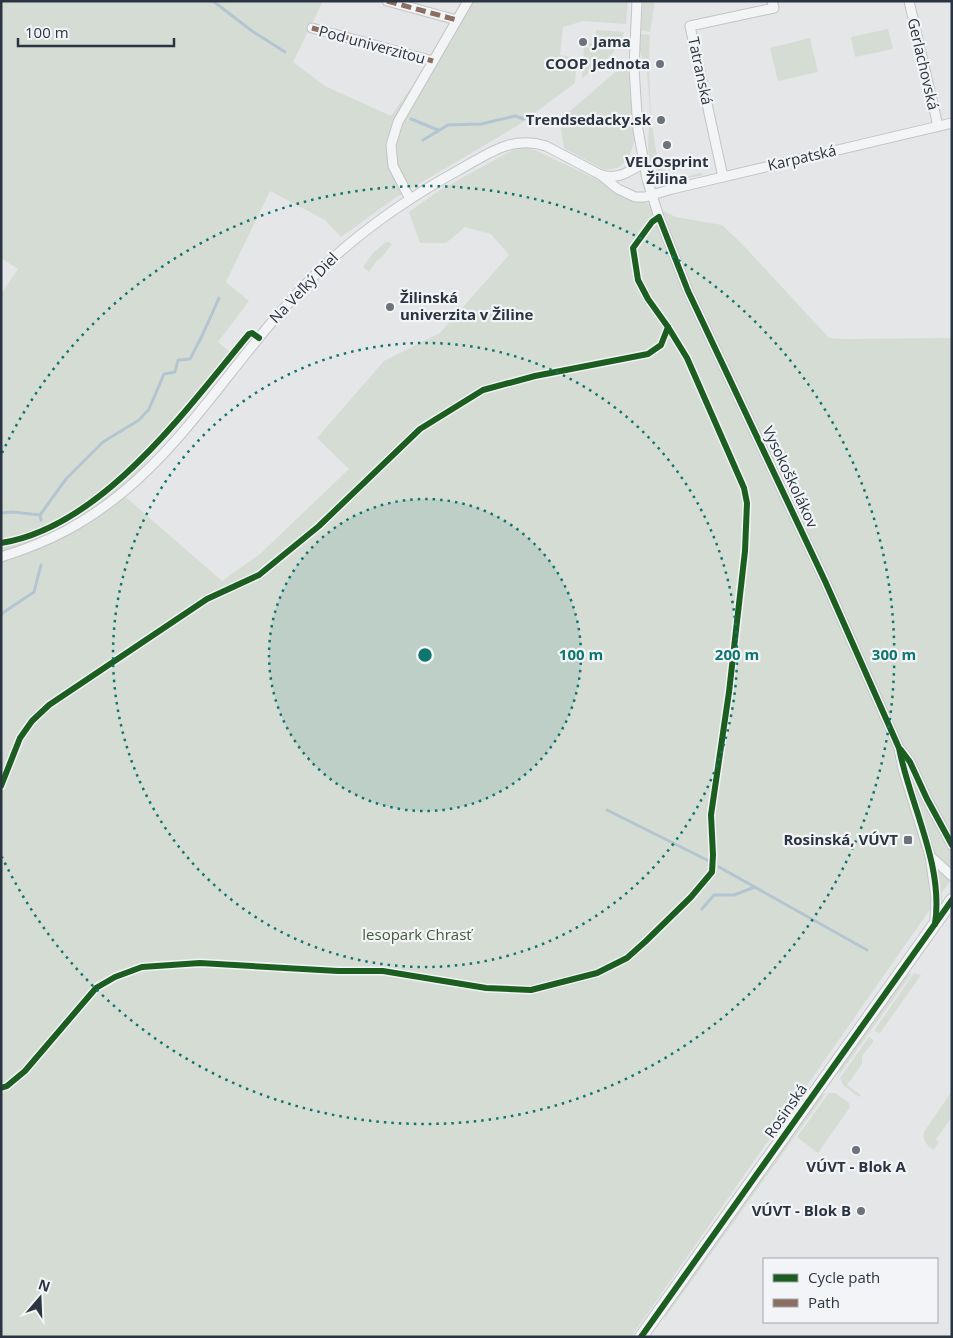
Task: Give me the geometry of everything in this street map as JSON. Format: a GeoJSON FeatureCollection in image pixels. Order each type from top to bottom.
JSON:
{"type":"FeatureCollection","features":[{"type":"Feature","properties":{"kind":"street"},"geometry":{"type":"LineString","coordinates":[[387,1],[457,20]]}},
{"type":"Feature","properties":{"kind":"street","name":"Pod univerzitou"},"geometry":{"type":"LineString","coordinates":[[410,198],[394,166],[391,145],[398,122],[468,1]]}},
{"type":"Feature","properties":{"kind":"street","name":"Vysokoškolákov"},"geometry":{"type":"LineString","coordinates":[[638,1],[634,68],[638,130],[652,195],[688,291],[825,581],[899,748],[903,769],[930,856],[937,911],[935,924]]}},
{"type":"Feature","properties":{"kind":"street","name":"Tatranská"},"geometry":{"type":"LineString","coordinates":[[723,177],[690,26],[774,8],[772,1]]}},
{"type":"Feature","properties":{"kind":"street","name":"Gerlachovská"},"geometry":{"type":"LineString","coordinates":[[909,1],[938,126]]}},
{"type":"Feature","properties":{"kind":"street","name":"Pod univerzitou"},"geometry":{"type":"LineString","coordinates":[[312,28],[433,61]]}},
{"type":"Feature","properties":{"kind":"street","name":"Karpatská"},"geometry":{"type":"LineString","coordinates":[[652,195],[952,123]]}},
{"type":"Feature","properties":{"kind":"street","name":"Na Veľký Diel"},"geometry":{"type":"LineString","coordinates":[[1,557],[57,537],[91,516],[124,491],[167,449],[284,307],[316,273],[359,235],[410,198],[496,149],[520,142],[537,143],[601,175],[618,189],[635,197],[652,195]]}},
{"type":"Feature","properties":{"kind":"street","name":"Na Veľký Diel"},"geometry":{"type":"LineString","coordinates":[[601,175],[615,177],[624,175],[644,163]]}},
{"type":"Feature","properties":{"kind":"street","name":"Vysokoškolákov"},"geometry":{"type":"LineString","coordinates":[[899,748],[910,762],[927,799],[948,830],[952,845]]}},
{"type":"Feature","properties":{"kind":"street"},"geometry":{"type":"LineString","coordinates":[[930,856],[952,876]]}},
{"type":"Feature","properties":{"kind":"street","name":"Rosinská"},"geometry":{"type":"LineString","coordinates":[[641,1337],[952,900]]}},
{"type":"Feature","properties":{"kind":"green space","name":"lesopark Chrasť"},"geometry":{"type":"Polygon","coordinates":[[[1,1],[323,1],[293,62],[325,86],[391,116],[472,1],[628,1],[626,24],[583,21],[563,27],[560,55],[577,58],[575,83],[517,126],[395,198],[341,237],[325,220],[270,191],[226,282],[249,301],[218,342],[230,352],[122,494],[222,581],[260,554],[349,469],[317,438],[384,361],[440,333],[509,255],[491,234],[465,227],[446,243],[420,243],[409,212],[440,190],[511,151],[525,147],[537,151],[676,217],[722,225],[829,338],[952,338],[952,878],[631,1337],[1,1337],[1,294],[18,269],[1,258],[1,1]]]}},
{"type":"Feature","properties":{"kind":"green space"},"geometry":{"type":"Polygon","coordinates":[[[643,1],[655,1],[650,32],[641,30],[643,1]]]}},
{"type":"Feature","properties":{"kind":"green space"},"geometry":{"type":"Polygon","coordinates":[[[888,29],[893,49],[855,57],[851,37],[888,29]]]}},
{"type":"Feature","properties":{"kind":"green space"},"geometry":{"type":"Polygon","coordinates":[[[596,30],[624,32],[622,40],[613,53],[582,79],[584,47],[589,48],[589,43],[595,43],[596,30]]]}},
{"type":"Feature","properties":{"kind":"green space"},"geometry":{"type":"Polygon","coordinates":[[[641,34],[650,35],[651,112],[657,155],[663,171],[671,180],[702,173],[702,175],[669,182],[658,179],[651,167],[648,147],[649,127],[651,126],[647,71],[645,70],[640,50],[641,34]]]}},
{"type":"Feature","properties":{"kind":"green space"},"geometry":{"type":"Polygon","coordinates":[[[810,38],[818,72],[778,81],[770,48],[810,38]]]}},
{"type":"Feature","properties":{"kind":"green space"},"geometry":{"type":"Polygon","coordinates":[[[626,63],[628,64],[634,142],[624,163],[615,168],[603,169],[564,148],[561,130],[569,112],[626,63]]]}},
{"type":"Feature","properties":{"kind":"green space"},"geometry":{"type":"Polygon","coordinates":[[[386,242],[392,244],[369,272],[363,267],[373,253],[386,242]]]}},
{"type":"Feature","properties":{"kind":"green space"},"geometry":{"type":"Polygon","coordinates":[[[912,973],[838,1075],[841,1067],[906,976],[912,973]]]}},
{"type":"Feature","properties":{"kind":"green space"},"geometry":{"type":"Polygon","coordinates":[[[914,973],[921,975],[880,1033],[874,1031],[914,973]]]}},
{"type":"Feature","properties":{"kind":"green space"},"geometry":{"type":"Polygon","coordinates":[[[869,1037],[873,1042],[862,1056],[862,1064],[847,1085],[861,1095],[859,1097],[843,1085],[840,1078],[869,1037]]]}},
{"type":"Feature","properties":{"kind":"green space"},"geometry":{"type":"Polygon","coordinates":[[[952,1091],[952,1117],[936,1139],[939,1142],[933,1150],[926,1142],[924,1132],[952,1091]]]}},
{"type":"Feature","properties":{"kind":"green space"},"geometry":{"type":"Polygon","coordinates":[[[826,1093],[663,1321],[670,1306],[819,1096],[826,1093]]]}},
{"type":"Feature","properties":{"kind":"green space"},"geometry":{"type":"Polygon","coordinates":[[[829,1093],[835,1093],[849,1103],[850,1107],[818,1153],[797,1137],[829,1093]]]}},
{"type":"Feature","properties":{"kind":"waterway"},"geometry":{"type":"LineString","coordinates":[[213,1],[252,31],[285,52]]}},
{"type":"Feature","properties":{"kind":"waterway"},"geometry":{"type":"LineString","coordinates":[[423,140],[448,125],[481,124],[515,116],[524,119]]}},
{"type":"Feature","properties":{"kind":"waterway"},"geometry":{"type":"LineString","coordinates":[[411,119],[438,130]]}},
{"type":"Feature","properties":{"kind":"waterway"},"geometry":{"type":"LineString","coordinates":[[41,520],[40,515],[66,479],[103,442],[139,420],[149,409],[164,374],[175,372],[178,360],[190,359],[219,298]]}},
{"type":"Feature","properties":{"kind":"waterway"},"geometry":{"type":"LineString","coordinates":[[1,513],[13,512],[40,515]]}},
{"type":"Feature","properties":{"kind":"waterway"},"geometry":{"type":"LineString","coordinates":[[1,614],[34,592],[41,565]]}},
{"type":"Feature","properties":{"kind":"waterway"},"geometry":{"type":"LineString","coordinates":[[607,810],[709,861]]}},
{"type":"Feature","properties":{"kind":"waterway"},"geometry":{"type":"LineString","coordinates":[[719,867],[867,950]]}},
{"type":"Feature","properties":{"kind":"waterway"},"geometry":{"type":"LineString","coordinates":[[702,909],[714,895],[734,895],[755,887]]}},
{"type":"Feature","properties":{"kind":"marked path"},"geometry":{"type":"LineString","coordinates":[[387,1],[457,20]]}},
{"type":"Feature","properties":{"kind":"marked path"},"geometry":{"type":"LineString","coordinates":[[312,28],[433,61]]}},
{"type":"Feature","properties":{"kind":"cycle path"},"geometry":{"type":"LineString","coordinates":[[1,1088],[7,1086],[25,1071],[96,988],[115,977],[142,967],[200,963],[338,971],[383,971],[486,988],[531,990],[597,973],[627,958],[691,897],[712,872],[711,815],[729,692],[745,551],[747,503],[744,488],[687,358],[648,299],[638,280],[633,248],[652,222],[659,217],[688,291],[825,581],[899,748],[935,880],[935,924]]}},
{"type":"Feature","properties":{"kind":"cycle path"},"geometry":{"type":"LineString","coordinates":[[1,786],[20,738],[32,721],[49,705],[207,599],[259,575],[319,526],[420,429],[483,390],[535,376],[648,354],[661,345],[668,327]]}},
{"type":"Feature","properties":{"kind":"cycle path"},"geometry":{"type":"LineString","coordinates":[[1,543],[38,532],[74,514],[108,489],[140,460],[170,428],[249,334],[252,333],[259,338]]}},
{"type":"Feature","properties":{"kind":"cycle path"},"geometry":{"type":"LineString","coordinates":[[901,750],[910,762],[927,799],[952,845]]}},
{"type":"Feature","properties":{"kind":"cycle path"},"geometry":{"type":"LineString","coordinates":[[641,1337],[952,900]]}},
{"type":"Feature","properties":{"kind":"place","name":"Jama"},"geometry":{"type":"Point","coordinates":[583,42]}},
{"type":"Feature","properties":{"kind":"place","name":"COOP Jednota"},"geometry":{"type":"Point","coordinates":[660,64]}},
{"type":"Feature","properties":{"kind":"place","name":"Trendsedacky.sk"},"geometry":{"type":"Point","coordinates":[661,120]}},
{"type":"Feature","properties":{"kind":"place","name":"VELOsprint Žilina"},"geometry":{"type":"Point","coordinates":[667,145]}},
{"type":"Feature","properties":{"kind":"place","name":"Žilinská univerzita v Žiline"},"geometry":{"type":"Point","coordinates":[390,307]}},
{"type":"Feature","properties":{"kind":"place","name":"Rosinská, VÚVT"},"geometry":{"type":"Point","coordinates":[908,840]}},
{"type":"Feature","properties":{"kind":"place","name":"VÚVT - Blok A"},"geometry":{"type":"Point","coordinates":[856,1150]}},
{"type":"Feature","properties":{"kind":"place","name":"VÚVT - Blok B"},"geometry":{"type":"Point","coordinates":[861,1211]}}]}
